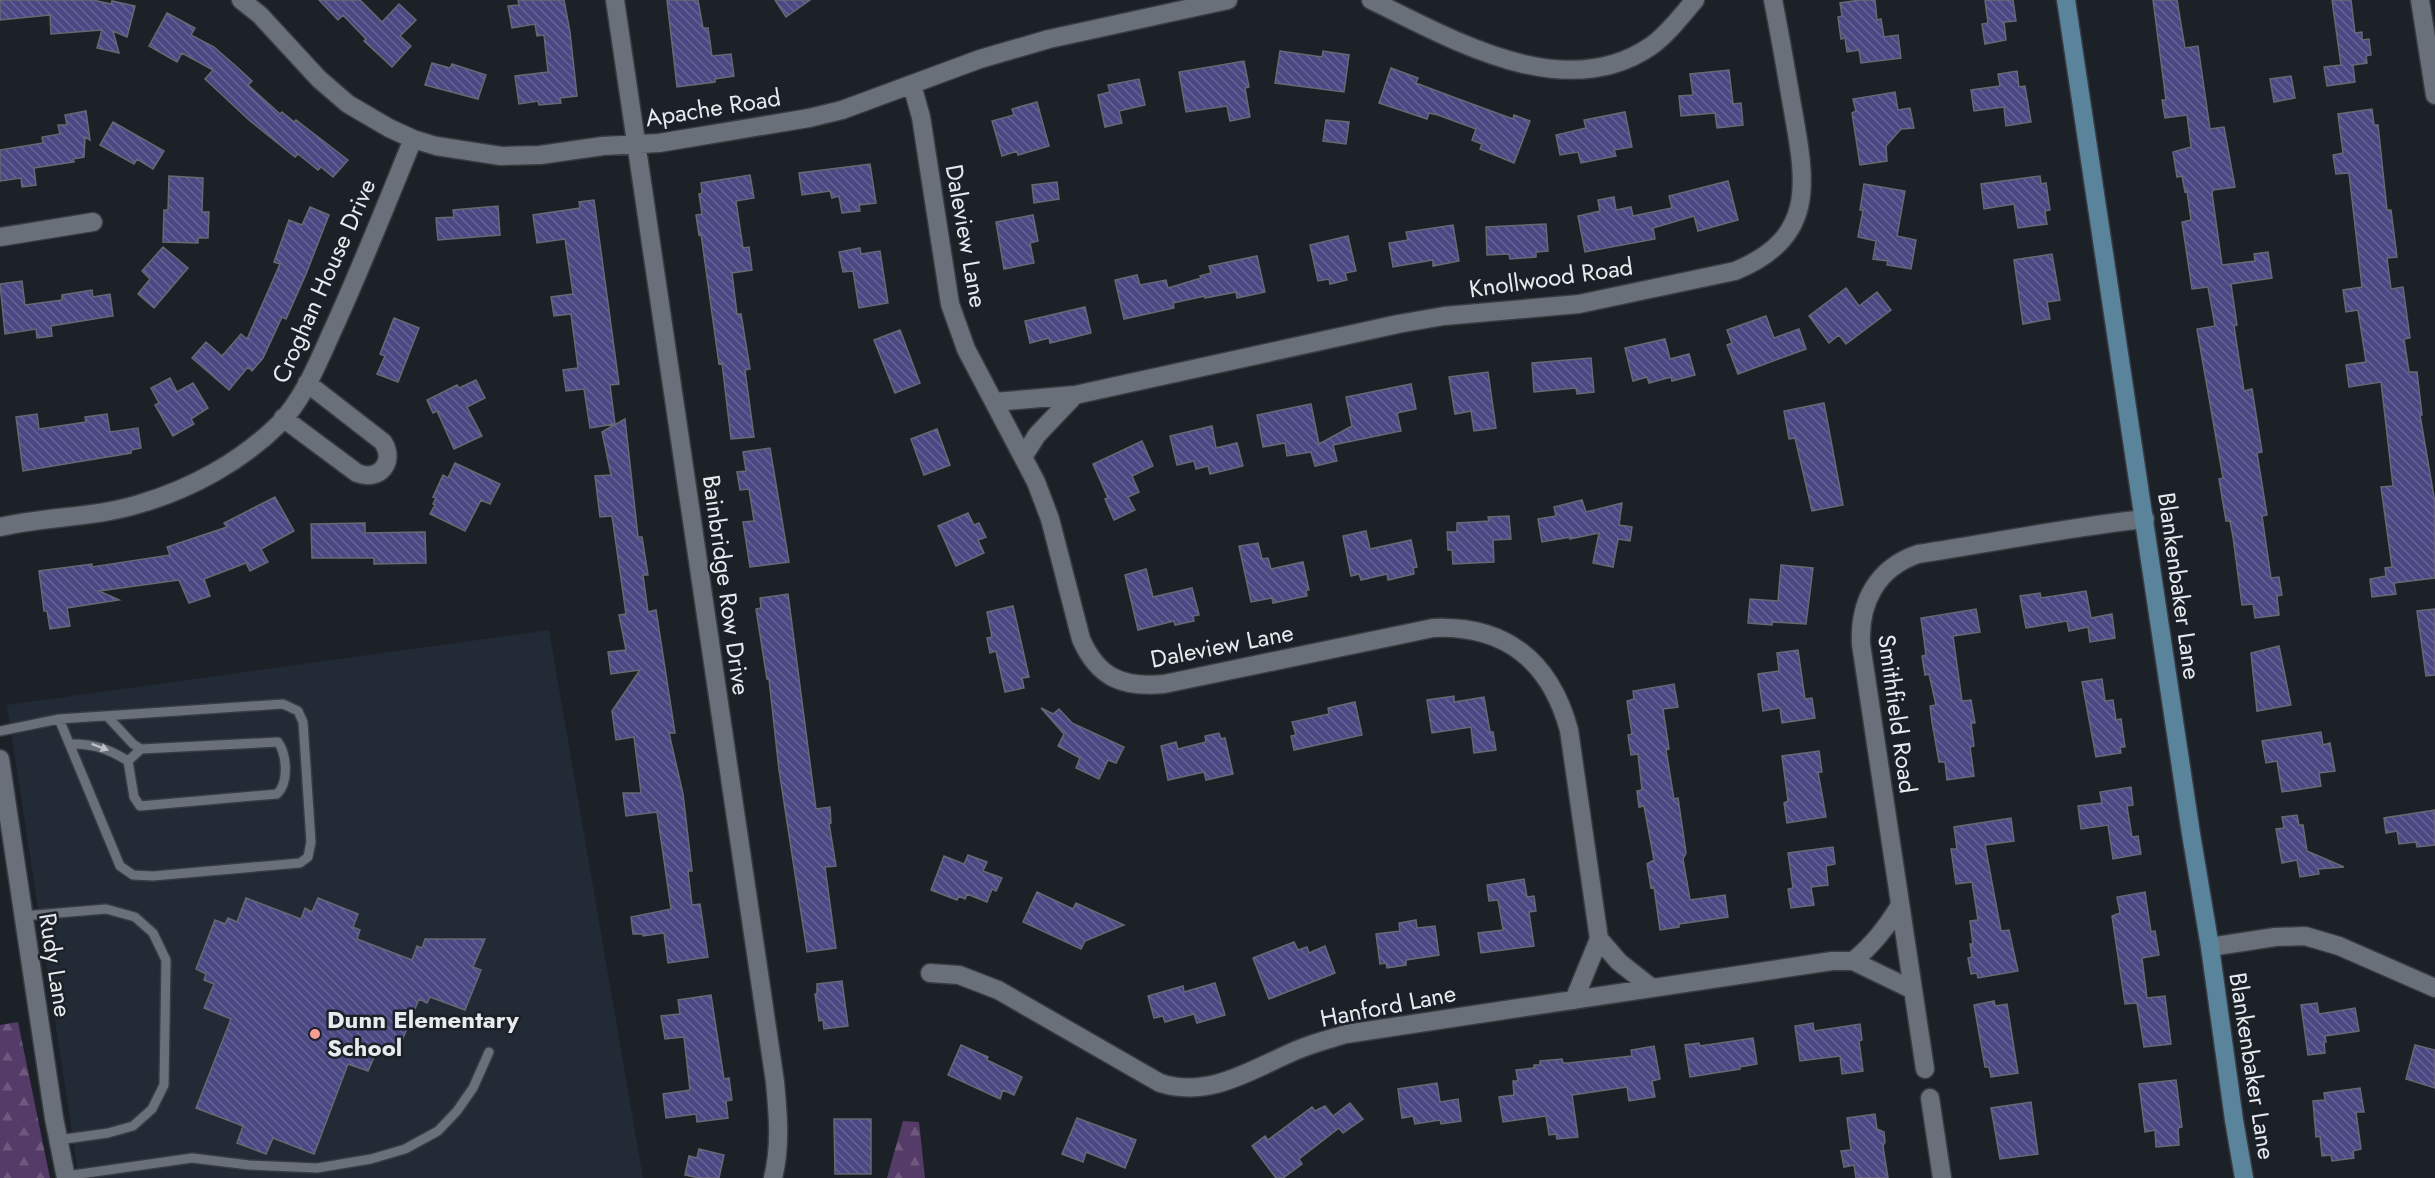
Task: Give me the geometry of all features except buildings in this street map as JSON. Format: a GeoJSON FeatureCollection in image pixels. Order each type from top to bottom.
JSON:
{"type":"FeatureCollection","features":[{"type":"Feature","properties":{"kind":"street","name":"Apache Road"},"geometry":{"type":"LineString","coordinates":[[241,0],[260,15],[319,79],[348,104],[413,139],[446,148],[501,156],[540,155],[659,143],[809,118],[842,110],[980,59],[1049,39],[1228,0]]}},
{"type":"Feature","properties":{"kind":"street","name":"Bainbridge Row Drive"},"geometry":{"type":"LineString","coordinates":[[615,0],[775,1082],[778,1150],[773,1178]]}},
{"type":"Feature","properties":{"kind":"street"},"geometry":{"type":"LineString","coordinates":[[1371,0],[1494,57],[1534,67],[1569,69],[1611,64],[1638,53],[1662,36],[1695,0]]}},
{"type":"Feature","properties":{"kind":"street","name":"Knollwood Road"},"geometry":{"type":"LineString","coordinates":[[994,402],[1075,395],[1398,324],[1444,316],[1579,304],[1735,271],[1754,262],[1774,248],[1794,223],[1802,199],[1803,186],[1797,132],[1773,0]]}},
{"type":"Feature","properties":{"kind":"street","name":"Blankenbaker Lane"},"geometry":{"type":"LineString","coordinates":[[2066,0],[2244,1178]]}},
{"type":"Feature","properties":{"kind":"street"},"geometry":{"type":"LineString","coordinates":[[2420,0],[2435,95]]}},
{"type":"Feature","properties":{"kind":"street","name":"Daleview Lane"},"geometry":{"type":"LineString","coordinates":[[912,85],[921,117],[951,304],[966,349],[1036,482],[1050,519],[1081,639],[1088,654],[1099,668],[1119,681],[1143,686],[1164,684],[1433,628],[1478,631],[1506,641],[1537,665],[1551,684],[1562,705],[1569,730],[1599,939]]}},
{"type":"Feature","properties":{"kind":"street","name":"Croghan House Drive"},"geometry":{"type":"LineString","coordinates":[[0,527],[88,516],[138,505],[179,491],[200,481],[243,453],[284,418],[307,383],[345,304],[413,139]]}},
{"type":"Feature","properties":{"kind":"street"},"geometry":{"type":"LineString","coordinates":[[0,237],[93,222]]}},
{"type":"Feature","properties":{"kind":"street"},"geometry":{"type":"LineString","coordinates":[[284,418],[357,473],[374,476],[385,468],[389,455],[383,442],[307,383]]}},
{"type":"Feature","properties":{"kind":"street"},"geometry":{"type":"LineString","coordinates":[[1023,457],[1037,435],[1075,395]]}},
{"type":"Feature","properties":{"kind":"street","name":"Smithfield Road"},"geometry":{"type":"LineString","coordinates":[[1925,1069],[1862,644],[1862,615],[1870,591],[1892,567],[1918,554],[2021,538],[2091,524],[2145,519]]}},
{"type":"Feature","properties":{"kind":"street","name":"Rudy Lane"},"geometry":{"type":"LineString","coordinates":[[0,759],[6,844],[23,916],[58,1140],[66,1177]]}},
{"type":"Feature","properties":{"kind":"street"},"geometry":{"type":"LineString","coordinates":[[1900,905],[1886,928],[1868,949],[1852,961],[1913,990]]}},
{"type":"Feature","properties":{"kind":"street"},"geometry":{"type":"LineString","coordinates":[[2210,947],[2275,937],[2306,936],[2339,946],[2435,988]]}},
{"type":"Feature","properties":{"kind":"street"},"geometry":{"type":"LineString","coordinates":[[1574,1000],[1599,939],[1619,962],[1652,988]]}},
{"type":"Feature","properties":{"kind":"street","name":"Hanford Lane"},"geometry":{"type":"LineString","coordinates":[[930,973],[972,978],[998,990],[1160,1083],[1189,1089],[1226,1081],[1300,1049],[1346,1034],[1832,962],[1852,961]]}},
{"type":"Feature","properties":{"kind":"street"},"geometry":{"type":"LineString","coordinates":[[1930,1098],[1942,1178]]}},
{"type":"Feature","properties":{"kind":"lane"},"geometry":{"type":"LineString","coordinates":[[0,731],[59,719],[283,704],[298,711],[303,722],[311,842],[308,857],[300,863],[153,876],[133,875],[120,866],[59,719]]}},
{"type":"Feature","properties":{"kind":"lane"},"geometry":{"type":"LineString","coordinates":[[70,744],[89,743],[116,753],[128,761],[134,797],[140,806],[277,794],[283,788],[286,779],[281,747],[278,742],[141,749],[133,744],[107,716]]}},
{"type":"Feature","properties":{"kind":"lane"},"geometry":{"type":"LineString","coordinates":[[128,761],[141,749]]}},
{"type":"Feature","properties":{"kind":"lane"},"geometry":{"type":"LineString","coordinates":[[23,916],[106,909],[135,916],[153,933],[166,960],[164,1085],[152,1109],[133,1126],[108,1133],[58,1140]]}},
{"type":"Feature","properties":{"kind":"lane"},"geometry":{"type":"LineString","coordinates":[[66,1177],[192,1158],[249,1165],[317,1168],[371,1159],[405,1149],[438,1131],[457,1111],[474,1088],[489,1052]]}},
{"type":"Feature","properties":{"kind":"shaded area"},"geometry":{"type":"Polygon","coordinates":[[[549,630],[643,1178],[79,1178],[7,705],[549,630]]]}},
{"type":"Feature","properties":{"kind":"green space"},"geometry":{"type":"Polygon","coordinates":[[[18,1022],[50,1178],[0,1178],[0,1025],[18,1022]]]}},
{"type":"Feature","properties":{"kind":"green space"},"geometry":{"type":"Polygon","coordinates":[[[903,1121],[919,1122],[925,1178],[887,1178],[903,1121]]]}},
{"type":"Feature","properties":{"kind":"place","name":"Dunn Elementary School"},"geometry":{"type":"Point","coordinates":[315,1034]}}]}
